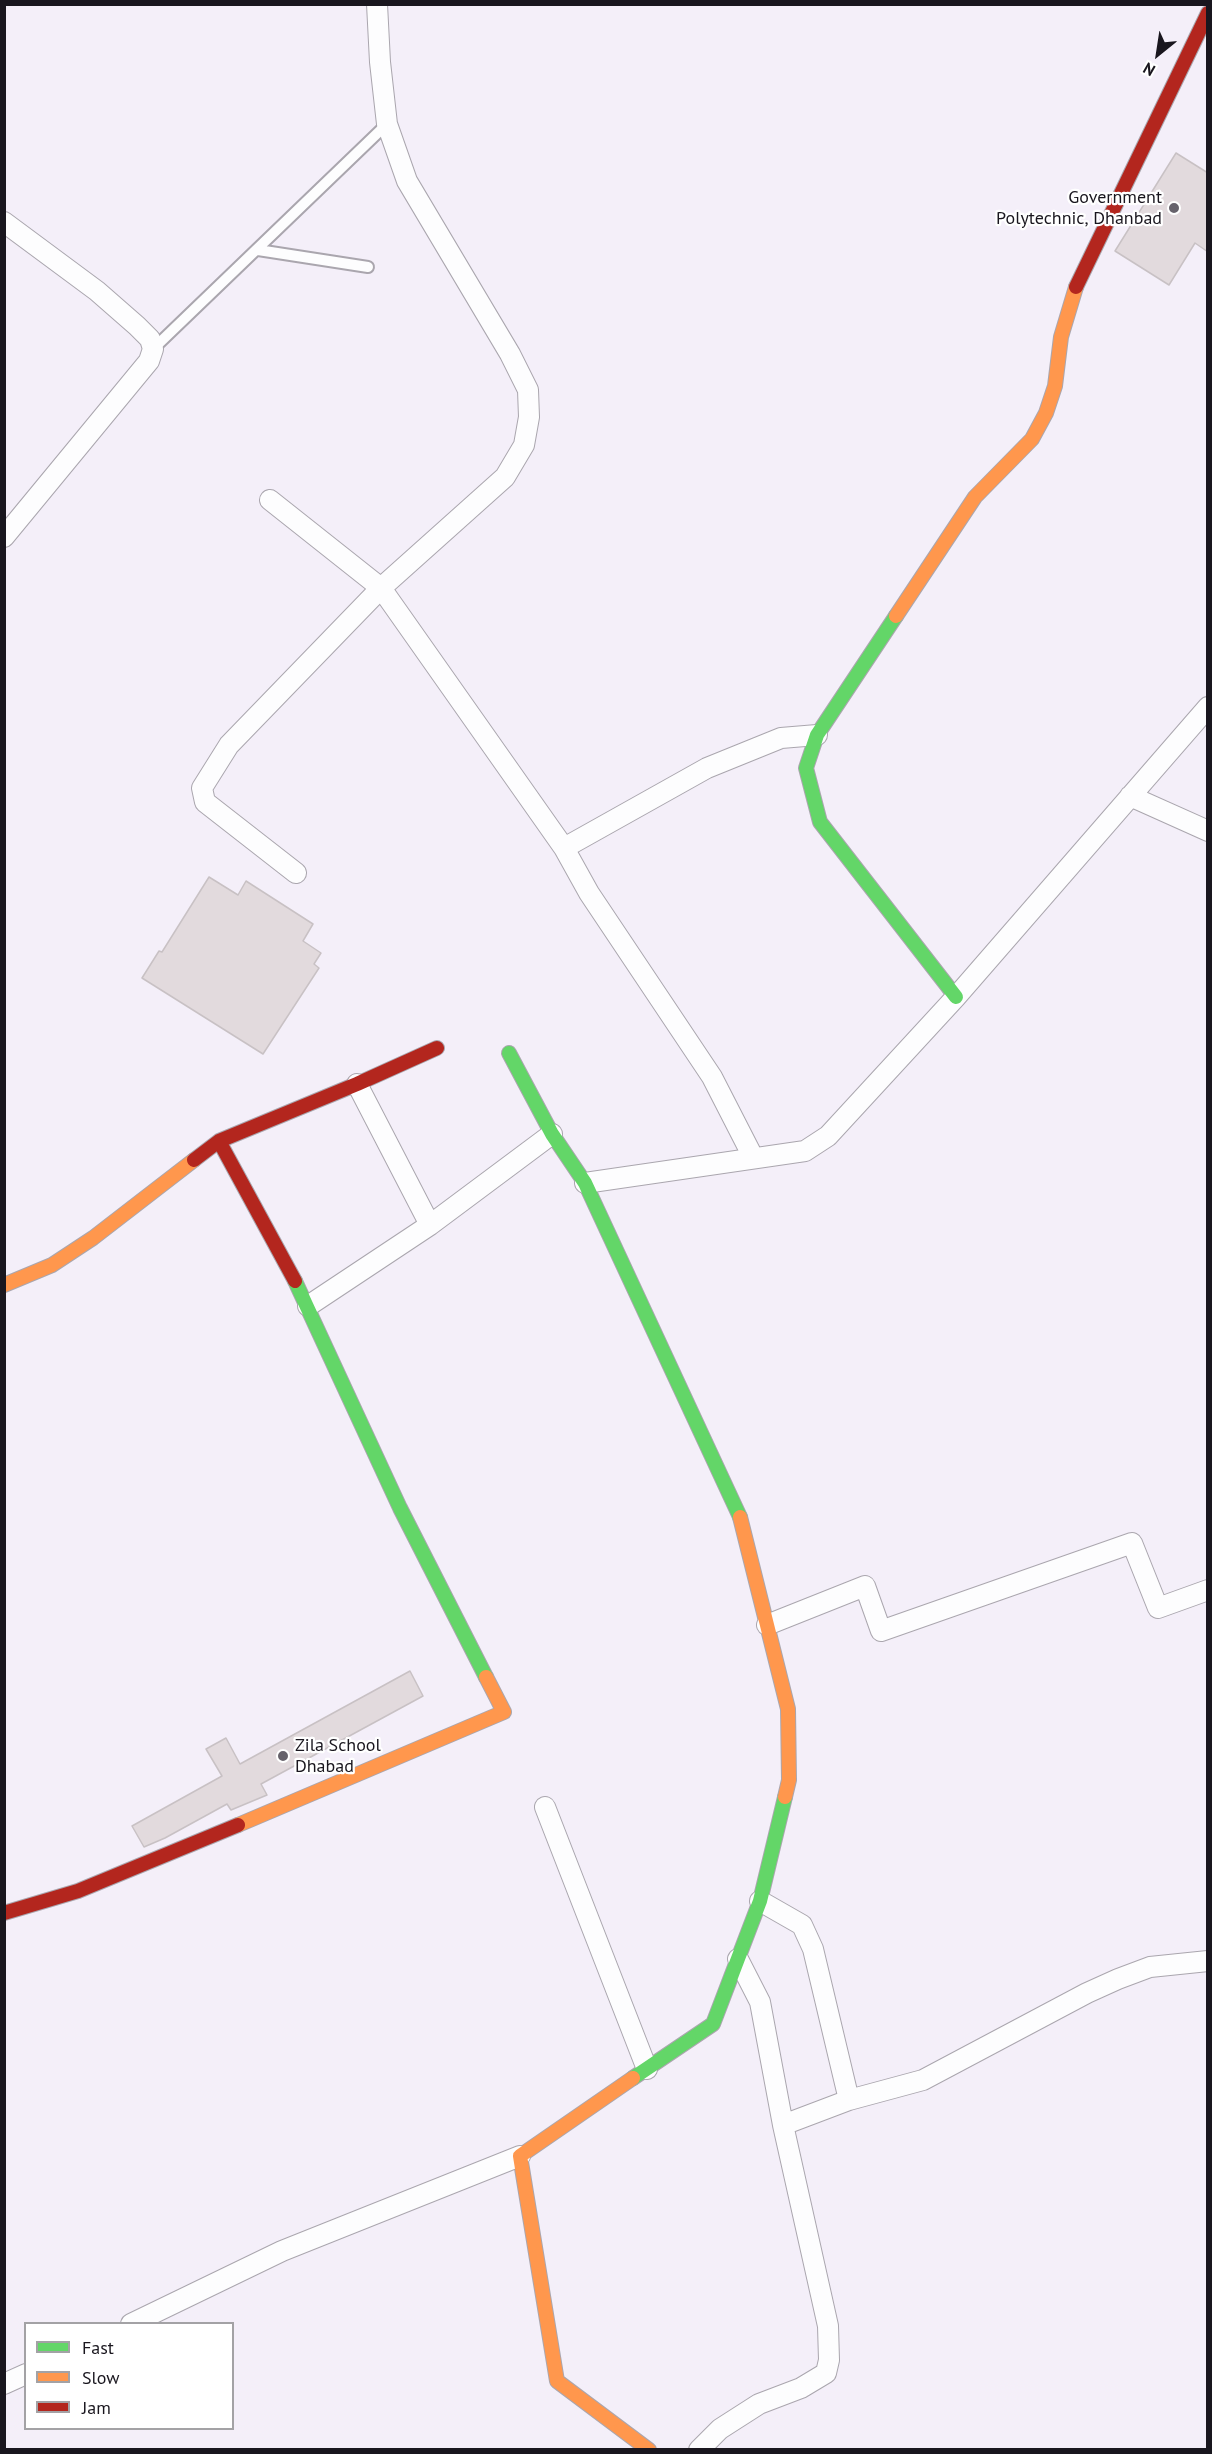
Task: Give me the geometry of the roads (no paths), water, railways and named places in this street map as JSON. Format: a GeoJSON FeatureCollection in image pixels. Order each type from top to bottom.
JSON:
{"type":"FeatureCollection","features":[{"type":"Feature","properties":{"kind":"street"},"geometry":{"type":"LineString","coordinates":[[296,873],[205,802],[202,788],[229,744],[381,588],[505,477],[524,445],[529,417],[528,390],[510,354],[407,181],[387,124],[380,62],[377,4]]}},
{"type":"Feature","properties":{"kind":"street"},"geometry":{"type":"LineString","coordinates":[[956,998],[820,822],[806,768],[817,735],[975,497],[1032,439],[1046,414],[1055,386],[1061,337],[1076,287],[1208,13]]}},
{"type":"Feature","properties":{"kind":"street"},"geometry":{"type":"LineString","coordinates":[[4,222],[96,291],[137,326],[150,339],[153,350],[149,361],[4,537]]}},
{"type":"Feature","properties":{"kind":"street"},"geometry":{"type":"LineString","coordinates":[[270,500],[381,588],[564,848],[589,893],[712,1077],[753,1157]]}},
{"type":"Feature","properties":{"kind":"street"},"geometry":{"type":"LineString","coordinates":[[585,1183],[805,1150],[828,1137],[956,998],[1208,707]]}},
{"type":"Feature","properties":{"kind":"street"},"geometry":{"type":"LineString","coordinates":[[564,848],[706,768],[781,738],[817,735]]}},
{"type":"Feature","properties":{"kind":"street"},"geometry":{"type":"LineString","coordinates":[[1130,796],[1208,831]]}},
{"type":"Feature","properties":{"kind":"street"},"geometry":{"type":"LineString","coordinates":[[8,1282],[52,1265],[93,1238],[219,1141],[437,1048]]}},
{"type":"Feature","properties":{"kind":"street"},"geometry":{"type":"LineString","coordinates":[[135,2322],[282,2251],[520,2156],[713,2024],[760,1901],[789,1780],[788,1709],[738,1511],[585,1183],[552,1134],[509,1053]]}},
{"type":"Feature","properties":{"kind":"street"},"geometry":{"type":"LineString","coordinates":[[357,1084],[430,1225]]}},
{"type":"Feature","properties":{"kind":"street"},"geometry":{"type":"LineString","coordinates":[[308,1306],[430,1225],[552,1134]]}},
{"type":"Feature","properties":{"kind":"street"},"geometry":{"type":"LineString","coordinates":[[4,1913],[78,1891],[153,1861],[504,1712],[400,1508],[308,1306],[219,1141]]}},
{"type":"Feature","properties":{"kind":"street"},"geometry":{"type":"LineString","coordinates":[[767,1625],[866,1586],[881,1631],[1132,1543],[1158,1608],[1208,1590]]}},
{"type":"Feature","properties":{"kind":"street"},"geometry":{"type":"LineString","coordinates":[[545,1807],[647,2069]]}},
{"type":"Feature","properties":{"kind":"street"},"geometry":{"type":"LineString","coordinates":[[760,1901],[802,1925],[813,1950],[849,2100]]}},
{"type":"Feature","properties":{"kind":"street"},"geometry":{"type":"LineString","coordinates":[[699,2450],[720,2429],[759,2404],[801,2388],[826,2373],[830,2360],[828,2326],[783,2125],[760,2002],[738,1959]]}},
{"type":"Feature","properties":{"kind":"street"},"geometry":{"type":"LineString","coordinates":[[783,2125],[849,2100],[924,2080],[1088,1992],[1118,1979],[1150,1967],[1208,1961]]}},
{"type":"Feature","properties":{"kind":"street"},"geometry":{"type":"LineString","coordinates":[[520,2156],[557,2381],[649,2450]]}},
{"type":"Feature","properties":{"kind":"street"},"geometry":{"type":"LineString","coordinates":[[4,2384],[24,2375]]}},
{"type":"Feature","properties":{"kind":"lane"},"geometry":{"type":"LineString","coordinates":[[153,350],[387,124]]}},
{"type":"Feature","properties":{"kind":"lane"},"geometry":{"type":"LineString","coordinates":[[258,250],[368,267]]}},
{"type":"Feature","properties":{"kind":"place","name":"Government Polytechnic, Dhanbad"},"geometry":{"type":"Point","coordinates":[1174,208]}},
{"type":"Feature","properties":{"kind":"place","name":"Zila School Dhabad"},"geometry":{"type":"Point","coordinates":[283,1756]}}]}
